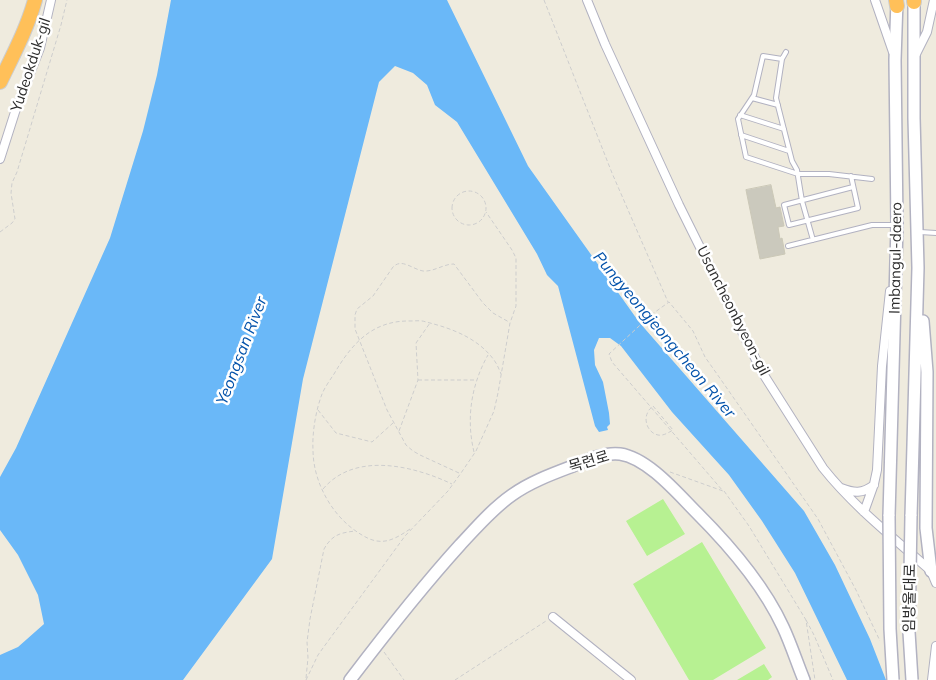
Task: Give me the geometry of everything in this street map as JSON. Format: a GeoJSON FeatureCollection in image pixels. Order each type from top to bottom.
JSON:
{"type":"FeatureCollection","features":[{"type":"Feature","properties":{"kind":"highway"},"geometry":{"type":"LineString","coordinates":[[0,62],[17,29],[27,0]]}},
{"type":"Feature","properties":{"kind":"highway"},"geometry":{"type":"LineString","coordinates":[[0,82],[26,27],[35,0]]}},
{"type":"Feature","properties":{"kind":"main road","name":"Imbangul-daero"},"geometry":{"type":"LineString","coordinates":[[911,516],[918,268],[914,118],[914,1]]}},
{"type":"Feature","properties":{"kind":"main road","name":"Imbangul-daero"},"geometry":{"type":"LineString","coordinates":[[893,680],[890,629],[890,516],[897,229],[896,2]]}},
{"type":"Feature","properties":{"kind":"main road"},"geometry":{"type":"LineString","coordinates":[[918,268],[927,372],[926,528],[931,571]]}},
{"type":"Feature","properties":{"kind":"main road","name":"목련로"},"geometry":{"type":"LineString","coordinates":[[350,680],[434,573],[490,513],[510,496],[546,476],[593,458],[611,454],[620,454],[641,462],[664,480],[715,531],[743,565],[776,613],[784,628],[804,680]]}},
{"type":"Feature","properties":{"kind":"main road","name":"임방울대로"},"geometry":{"type":"LineString","coordinates":[[911,516],[909,632],[912,680]]}},
{"type":"Feature","properties":{"kind":"street","name":"Yudeokduk-gil"},"geometry":{"type":"LineString","coordinates":[[0,158],[40,48],[51,0]]}},
{"type":"Feature","properties":{"kind":"street","name":"Usancheonbyeon-gil"},"geometry":{"type":"LineString","coordinates":[[587,0],[605,44],[680,206],[762,372],[823,468],[864,512],[931,571],[936,583]]}},
{"type":"Feature","properties":{"kind":"street"},"geometry":{"type":"LineString","coordinates":[[875,0],[895,60]]}},
{"type":"Feature","properties":{"kind":"street"},"geometry":{"type":"LineString","coordinates":[[914,58],[926,32],[934,0]]}},
{"type":"Feature","properties":{"kind":"street"},"geometry":{"type":"LineString","coordinates":[[864,512],[874,485],[877,470],[882,366],[897,229]]}},
{"type":"Feature","properties":{"kind":"street"},"geometry":{"type":"LineString","coordinates":[[840,488],[848,491],[862,492],[874,485]]}},
{"type":"Feature","properties":{"kind":"street"},"geometry":{"type":"LineString","coordinates":[[553,617],[630,680]]}},
{"type":"Feature","properties":{"kind":"street"},"geometry":{"type":"LineString","coordinates":[[932,680],[936,646]]}},
{"type":"Feature","properties":{"kind":"lane"},"geometry":{"type":"LineString","coordinates":[[786,52],[782,59],[776,98],[789,151],[797,170],[802,201],[813,240]]}},
{"type":"Feature","properties":{"kind":"lane"},"geometry":{"type":"LineString","coordinates":[[782,59],[763,56],[754,95],[738,119],[746,157],[798,174],[829,174],[872,179]]}},
{"type":"Feature","properties":{"kind":"lane"},"geometry":{"type":"LineString","coordinates":[[752,98],[778,104]]}},
{"type":"Feature","properties":{"kind":"lane"},"geometry":{"type":"LineString","coordinates":[[740,115],[784,129]]}},
{"type":"Feature","properties":{"kind":"lane"},"geometry":{"type":"LineString","coordinates":[[741,135],[789,151]]}},
{"type":"Feature","properties":{"kind":"lane"},"geometry":{"type":"LineString","coordinates":[[851,176],[858,208],[789,225],[784,205],[853,187]]}},
{"type":"Feature","properties":{"kind":"lane"},"geometry":{"type":"LineString","coordinates":[[788,246],[872,225],[897,229]]}},
{"type":"Feature","properties":{"kind":"lane"},"geometry":{"type":"LineString","coordinates":[[918,232],[936,233]]}},
{"type":"Feature","properties":{"kind":"path"},"geometry":{"type":"LineString","coordinates":[[0,232],[15,219],[11,193],[12,184],[34,117],[68,0]]}},
{"type":"Feature","properties":{"kind":"path"},"geometry":{"type":"LineString","coordinates":[[544,0],[612,173],[669,302],[693,331],[705,357],[716,374],[818,519],[882,644]]}},
{"type":"Feature","properties":{"kind":"path"},"geometry":{"type":"LineString","coordinates":[[306,680],[318,655],[412,528],[442,498],[461,473],[474,454],[490,423],[502,374],[510,323],[516,306],[516,258],[486,212],[486,202],[479,194],[474,191],[463,192],[458,195],[452,205],[455,217],[464,224],[476,224],[484,217],[486,212]]}},
{"type":"Feature","properties":{"kind":"path"},"geometry":{"type":"LineString","coordinates":[[461,473],[413,451],[406,445],[382,399],[355,329],[355,315],[357,309],[373,296],[397,263],[430,271],[454,264],[483,303],[510,323]]}},
{"type":"Feature","properties":{"kind":"path"},"geometry":{"type":"LineString","coordinates":[[669,302],[651,315],[608,354],[612,362],[723,491],[749,526],[806,620],[834,680]]}},
{"type":"Feature","properties":{"kind":"path"},"geometry":{"type":"LineString","coordinates":[[412,528],[392,540],[378,542],[363,536],[355,531],[336,512],[323,490],[316,473],[312,451],[318,410],[323,392],[342,359],[360,340],[378,326],[398,321],[422,321],[445,326],[464,335],[480,346],[494,360],[502,374]]}},
{"type":"Feature","properties":{"kind":"path"},"geometry":{"type":"LineString","coordinates":[[399,432],[418,380],[416,343],[430,323]]}},
{"type":"Feature","properties":{"kind":"path"},"geometry":{"type":"LineString","coordinates":[[474,454],[470,434],[471,405],[477,380],[488,354]]}},
{"type":"Feature","properties":{"kind":"path"},"geometry":{"type":"LineString","coordinates":[[418,380],[477,380]]}},
{"type":"Feature","properties":{"kind":"path"},"geometry":{"type":"LineString","coordinates":[[651,408],[646,418],[649,429],[658,435],[672,431]]}},
{"type":"Feature","properties":{"kind":"path"},"geometry":{"type":"LineString","coordinates":[[318,410],[336,433],[372,442],[394,422]]}},
{"type":"Feature","properties":{"kind":"path"},"geometry":{"type":"LineString","coordinates":[[323,490],[343,474],[360,468],[384,465],[424,472],[453,484]]}},
{"type":"Feature","properties":{"kind":"path"},"geometry":{"type":"LineString","coordinates":[[668,471],[723,491]]}},
{"type":"Feature","properties":{"kind":"path"},"geometry":{"type":"LineString","coordinates":[[306,680],[310,619],[324,549],[329,540],[335,536],[355,531]]}},
{"type":"Feature","properties":{"kind":"path"},"geometry":{"type":"LineString","coordinates":[[455,680],[553,617]]}},
{"type":"Feature","properties":{"kind":"path"},"geometry":{"type":"LineString","coordinates":[[806,620],[815,680]]}},
{"type":"Feature","properties":{"kind":"path"},"geometry":{"type":"LineString","coordinates":[[378,643],[404,680]]}},
{"type":"Feature","properties":{"kind":"green space"},"geometry":{"type":"Polygon","coordinates":[[[663,499],[685,534],[647,556],[626,521],[663,499]]]}},
{"type":"Feature","properties":{"kind":"green space"},"geometry":{"type":"Polygon","coordinates":[[[702,542],[766,648],[713,680],[689,680],[633,584],[702,542]]]}},
{"type":"Feature","properties":{"kind":"green space"},"geometry":{"type":"Polygon","coordinates":[[[764,664],[772,677],[768,680],[737,680],[764,664]]]}},
{"type":"Feature","properties":{"kind":"water","name":"Yeongsan River"},"geometry":{"type":"Polygon","coordinates":[[[171,0],[447,0],[528,166],[639,322],[804,511],[835,565],[870,639],[886,680],[847,680],[795,573],[762,521],[729,475],[672,412],[621,346],[610,338],[599,338],[594,350],[595,365],[603,382],[610,424],[607,427],[608,430],[599,432],[595,426],[558,286],[547,275],[537,254],[457,122],[435,105],[427,85],[413,73],[395,66],[379,82],[303,379],[272,559],[183,680],[0,680],[0,655],[18,647],[44,624],[38,595],[18,555],[0,530],[0,477],[16,448],[110,238],[143,131],[157,75],[171,0]]]}},
{"type":"Feature","properties":{"kind":"building"},"geometry":{"type":"Polygon","coordinates":[[[771,185],[776,208],[780,207],[784,226],[778,227],[785,254],[760,259],[746,190],[771,185]]]}},
{"type":"Feature","properties":{"kind":"water label","name":"Pungyeongjeongcheon River"},"geometry":{"type":"Point","coordinates":[664,335]}}]}
